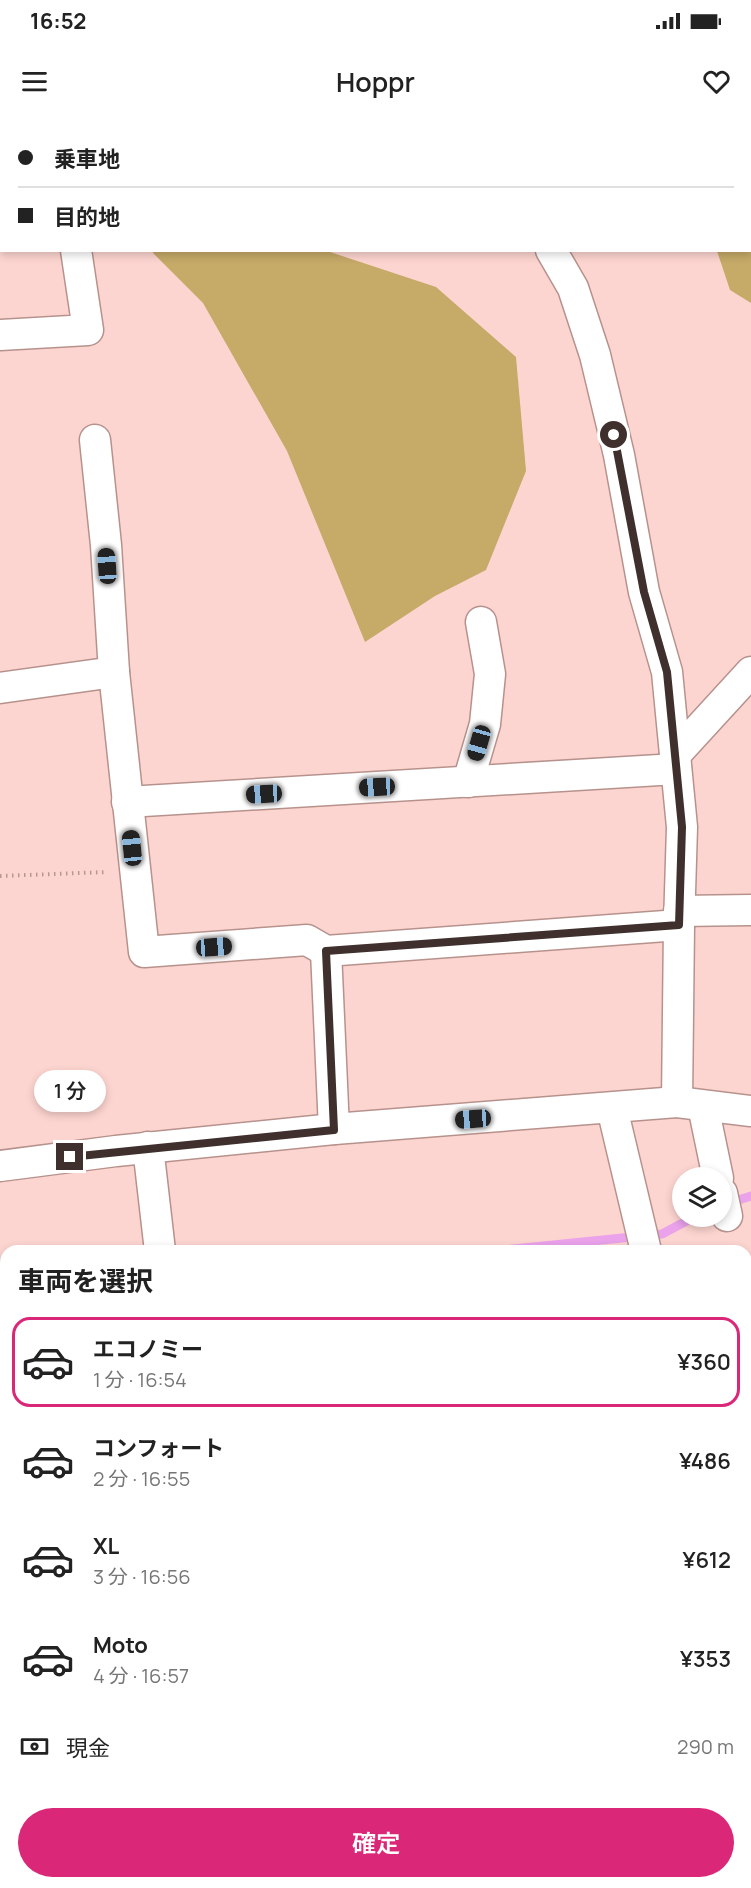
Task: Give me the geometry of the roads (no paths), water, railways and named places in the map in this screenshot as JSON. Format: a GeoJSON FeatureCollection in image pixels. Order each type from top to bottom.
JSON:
{"type":"FeatureCollection","features":[{"type":"Feature","properties":{"kind":"street"},"geometry":{"type":"LineString","coordinates":[[0,333],[88,330],[76,252]]}},
{"type":"Feature","properties":{"kind":"street"},"geometry":{"type":"LineString","coordinates":[[552,252],[573,288],[595,355],[619,455],[644,592],[667,672],[682,827],[679,918],[690,1104],[712,1167]]}},
{"type":"Feature","properties":{"kind":"street"},"geometry":{"type":"LineString","coordinates":[[96,441],[106,545],[114,672],[144,952],[308,940],[326,951],[751,910]]}},
{"type":"Feature","properties":{"kind":"street"},"geometry":{"type":"LineString","coordinates":[[468,782],[485,724],[490,674],[481,622]]}},
{"type":"Feature","properties":{"kind":"street"},"geometry":{"type":"LineString","coordinates":[[0,688],[114,672]]}},
{"type":"Feature","properties":{"kind":"street"},"geometry":{"type":"LineString","coordinates":[[128,802],[468,782],[676,762],[751,672]]}},
{"type":"Feature","properties":{"kind":"street"},"geometry":{"type":"LineString","coordinates":[[326,951],[334,1130]]}},
{"type":"Feature","properties":{"kind":"street"},"geometry":{"type":"LineString","coordinates":[[0,1166],[148,1148],[334,1130],[612,1108],[690,1104],[751,1111]]}},
{"type":"Feature","properties":{"kind":"street"},"geometry":{"type":"LineString","coordinates":[[612,1108],[644,1242]]}},
{"type":"Feature","properties":{"kind":"street"},"geometry":{"type":"LineString","coordinates":[[148,1148],[159,1245]]}},
{"type":"Feature","properties":{"kind":"waterway"},"geometry":{"type":"LineString","coordinates":[[732,1202],[751,1196]]}},
{"type":"Feature","properties":{"kind":"waterway"},"geometry":{"type":"LineString","coordinates":[[553,1245],[662,1234],[675,1227]]}}]}
